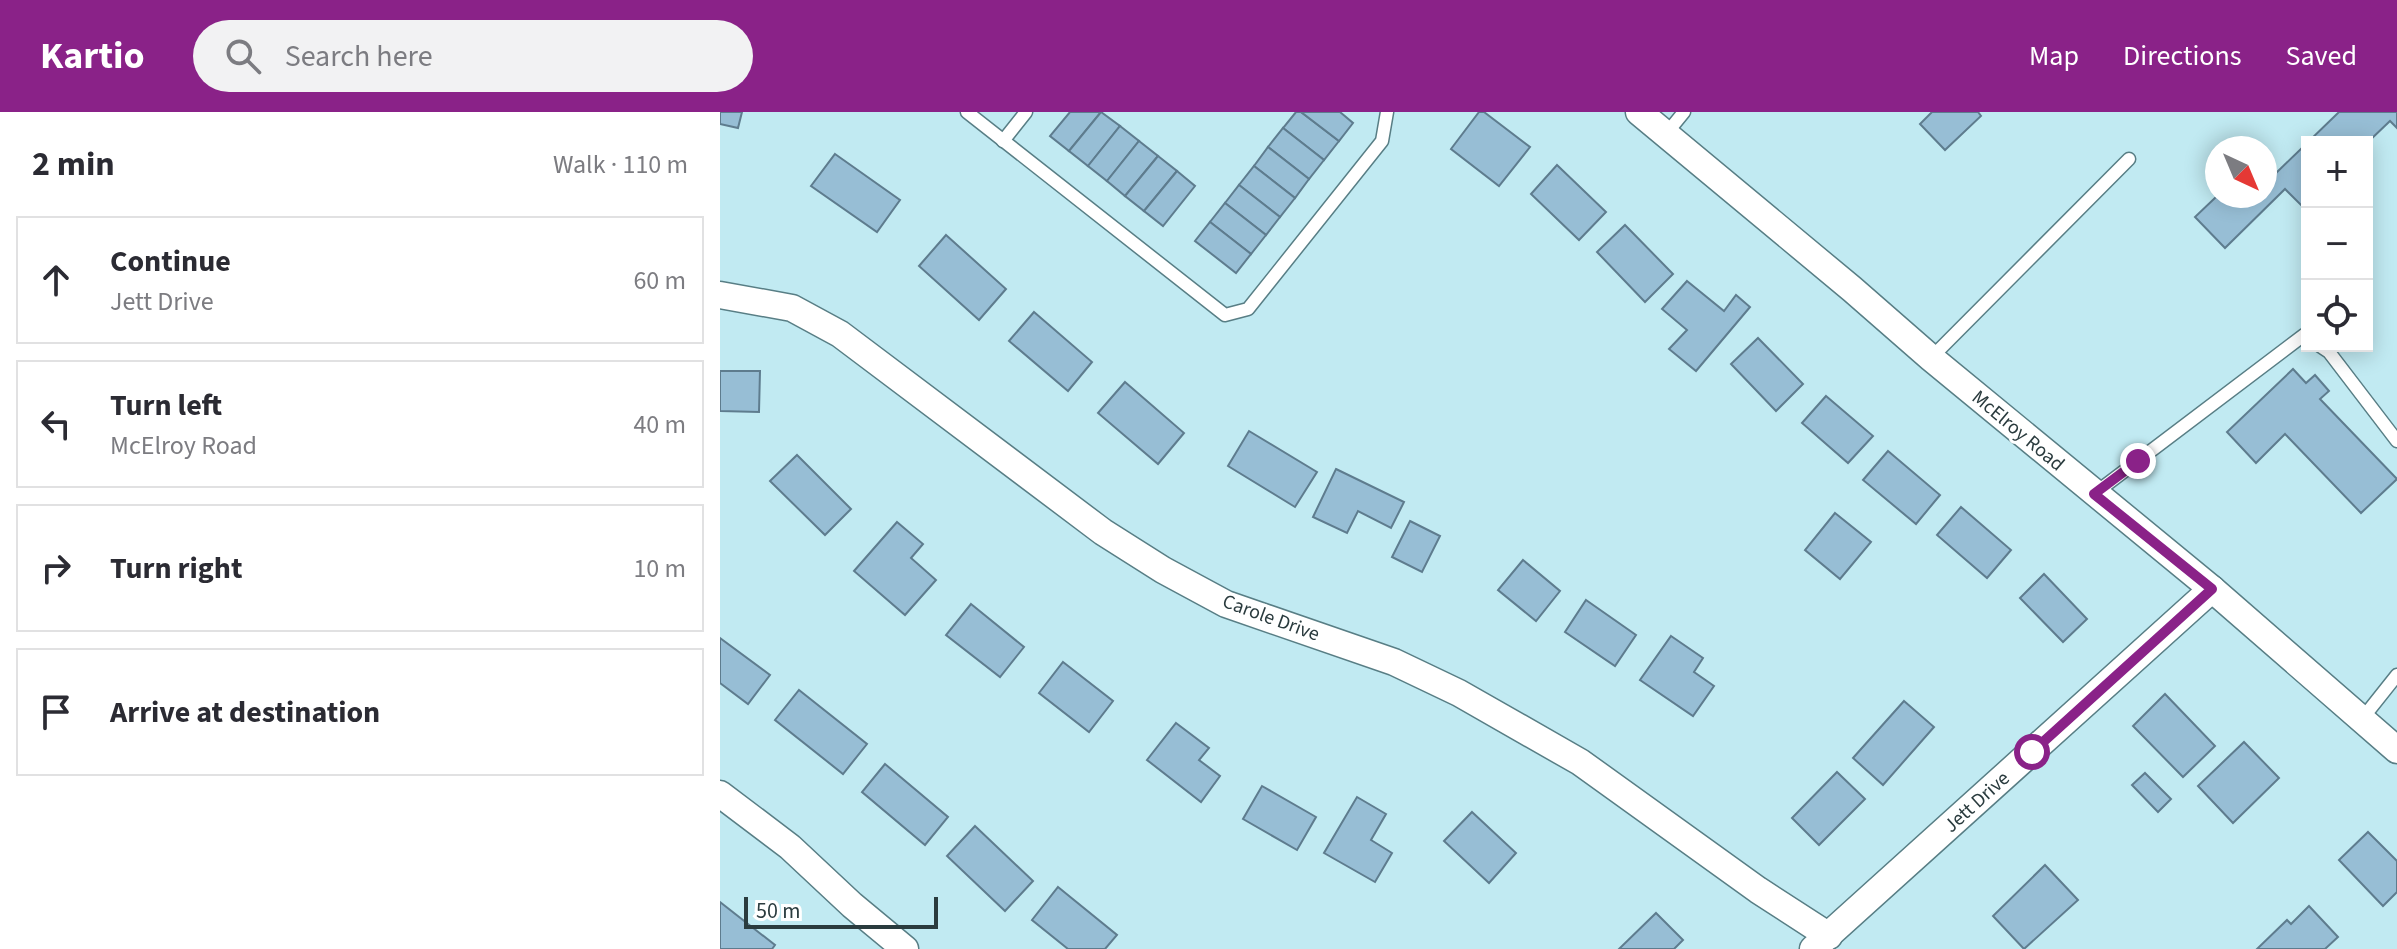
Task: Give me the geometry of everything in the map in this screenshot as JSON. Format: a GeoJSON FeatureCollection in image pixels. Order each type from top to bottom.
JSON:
{"type":"FeatureCollection","features":[{"type":"Feature","properties":{"kind":"street","name":"McElroy Road"},"geometry":{"type":"LineString","coordinates":[[1639,112],[2094,494],[2212,589],[2397,750]]}},
{"type":"Feature","properties":{"kind":"street","name":"Carole Drive"},"geometry":{"type":"LineString","coordinates":[[720,295],[792,308],[840,334],[1103,532],[1163,570],[1226,604],[1394,662],[1459,693],[1580,762],[1758,890],[1821,942]]}},
{"type":"Feature","properties":{"kind":"street","name":"Jett Drive"},"geometry":{"type":"LineString","coordinates":[[1821,942],[2212,589]]}},
{"type":"Feature","properties":{"kind":"street"},"geometry":{"type":"LineString","coordinates":[[720,794],[790,847],[905,949]]}},
{"type":"Feature","properties":{"kind":"lane"},"geometry":{"type":"LineString","coordinates":[[967,112],[1225,315],[1248,309],[1382,141],[1387,112]]}},
{"type":"Feature","properties":{"kind":"lane"},"geometry":{"type":"LineString","coordinates":[[1003,141],[1026,112]]}},
{"type":"Feature","properties":{"kind":"lane"},"geometry":{"type":"LineString","coordinates":[[1666,134],[1684,112]]}},
{"type":"Feature","properties":{"kind":"lane"},"geometry":{"type":"LineString","coordinates":[[1931,358],[2129,159]]}},
{"type":"Feature","properties":{"kind":"lane"},"geometry":{"type":"LineString","coordinates":[[2094,494],[2301,337]]}},
{"type":"Feature","properties":{"kind":"lane"},"geometry":{"type":"LineString","coordinates":[[2329,352],[2397,441]]}},
{"type":"Feature","properties":{"kind":"lane"},"geometry":{"type":"LineString","coordinates":[[2362,719],[2397,675]]}},
{"type":"Feature","properties":{"kind":"building"},"geometry":{"type":"Polygon","coordinates":[[[720,112],[742,112],[738,128],[720,124],[720,112]]]}},
{"type":"Feature","properties":{"kind":"building"},"geometry":{"type":"Polygon","coordinates":[[[1070,112],[1101,112],[1069,151],[1050,136],[1070,112]]]}},
{"type":"Feature","properties":{"kind":"building"},"geometry":{"type":"Polygon","coordinates":[[[1101,112],[1120,126],[1088,166],[1069,151],[1101,112]]]}},
{"type":"Feature","properties":{"kind":"building"},"geometry":{"type":"Polygon","coordinates":[[[1296,112],[1301,112],[1339,141],[1324,160],[1283,128],[1296,112]]]}},
{"type":"Feature","properties":{"kind":"building"},"geometry":{"type":"Polygon","coordinates":[[[1301,112],[1340,112],[1353,123],[1339,141],[1301,112]]]}},
{"type":"Feature","properties":{"kind":"building"},"geometry":{"type":"Polygon","coordinates":[[[1479,112],[1484,112],[1530,147],[1499,186],[1451,149],[1479,112]]]}},
{"type":"Feature","properties":{"kind":"building"},"geometry":{"type":"Polygon","coordinates":[[[1932,112],[1978,112],[1981,116],[1945,150],[1920,124],[1932,112]]]}},
{"type":"Feature","properties":{"kind":"building"},"geometry":{"type":"Polygon","coordinates":[[[2339,112],[2397,112],[2397,128],[2390,121],[2373,137],[2314,136],[2339,112]]]}},
{"type":"Feature","properties":{"kind":"building"},"geometry":{"type":"Polygon","coordinates":[[[1120,126],[1139,141],[1107,181],[1088,166],[1120,126]]]}},
{"type":"Feature","properties":{"kind":"building"},"geometry":{"type":"Polygon","coordinates":[[[1283,128],[1324,160],[1309,179],[1268,147],[1283,128]]]}},
{"type":"Feature","properties":{"kind":"building"},"geometry":{"type":"Polygon","coordinates":[[[1139,141],[1158,156],[1125,196],[1107,181],[1139,141]]]}},
{"type":"Feature","properties":{"kind":"building"},"geometry":{"type":"Polygon","coordinates":[[[1268,147],[1309,179],[1295,198],[1254,166],[1268,147]]]}},
{"type":"Feature","properties":{"kind":"building"},"geometry":{"type":"Polygon","coordinates":[[[2301,149],[2301,205],[2285,189],[2277,197],[2277,172],[2301,149]]]}},
{"type":"Feature","properties":{"kind":"building"},"geometry":{"type":"Polygon","coordinates":[[[835,154],[900,200],[877,232],[811,186],[835,154]]]}},
{"type":"Feature","properties":{"kind":"building"},"geometry":{"type":"Polygon","coordinates":[[[1158,156],[1177,171],[1144,211],[1125,196],[1158,156]]]}},
{"type":"Feature","properties":{"kind":"building"},"geometry":{"type":"Polygon","coordinates":[[[1557,165],[1606,212],[1579,240],[1531,194],[1557,165]]]}},
{"type":"Feature","properties":{"kind":"building"},"geometry":{"type":"Polygon","coordinates":[[[1254,166],[1295,198],[1280,217],[1239,185],[1254,166]]]}},
{"type":"Feature","properties":{"kind":"building"},"geometry":{"type":"Polygon","coordinates":[[[1177,171],[1195,186],[1163,226],[1144,211],[1177,171]]]}},
{"type":"Feature","properties":{"kind":"building"},"geometry":{"type":"Polygon","coordinates":[[[1239,185],[1280,217],[1266,235],[1225,203],[1239,185]]]}},
{"type":"Feature","properties":{"kind":"building"},"geometry":{"type":"Polygon","coordinates":[[[1225,203],[1266,235],[1251,254],[1210,222],[1225,203]]]}},
{"type":"Feature","properties":{"kind":"building"},"geometry":{"type":"Polygon","coordinates":[[[2205,207],[2266,208],[2225,248],[2195,217],[2205,207]]]}},
{"type":"Feature","properties":{"kind":"building"},"geometry":{"type":"Polygon","coordinates":[[[1210,222],[1251,254],[1236,273],[1195,241],[1210,222]]]}},
{"type":"Feature","properties":{"kind":"building"},"geometry":{"type":"Polygon","coordinates":[[[1625,225],[1673,274],[1645,302],[1597,252],[1625,225]]]}},
{"type":"Feature","properties":{"kind":"building"},"geometry":{"type":"Polygon","coordinates":[[[946,235],[1006,289],[979,320],[919,266],[946,235]]]}},
{"type":"Feature","properties":{"kind":"building"},"geometry":{"type":"Polygon","coordinates":[[[1687,281],[1724,311],[1736,295],[1750,307],[1696,371],[1669,349],[1687,330],[1662,309],[1687,281]]]}},
{"type":"Feature","properties":{"kind":"building"},"geometry":{"type":"Polygon","coordinates":[[[1034,312],[1092,362],[1068,391],[1009,341],[1034,312]]]}},
{"type":"Feature","properties":{"kind":"building"},"geometry":{"type":"Polygon","coordinates":[[[1758,338],[1803,384],[1776,411],[1731,364],[1758,338]]]}},
{"type":"Feature","properties":{"kind":"building"},"geometry":{"type":"Polygon","coordinates":[[[2293,369],[2306,383],[2315,375],[2329,391],[2320,399],[2397,479],[2361,513],[2285,434],[2256,463],[2227,432],[2293,369]]]}},
{"type":"Feature","properties":{"kind":"building"},"geometry":{"type":"Polygon","coordinates":[[[720,371],[760,371],[759,412],[720,411],[720,371]]]}},
{"type":"Feature","properties":{"kind":"building"},"geometry":{"type":"Polygon","coordinates":[[[1125,382],[1184,433],[1158,464],[1098,413],[1125,382]]]}},
{"type":"Feature","properties":{"kind":"building"},"geometry":{"type":"Polygon","coordinates":[[[1826,396],[1873,436],[1848,463],[1802,423],[1826,396]]]}},
{"type":"Feature","properties":{"kind":"building"},"geometry":{"type":"Polygon","coordinates":[[[1249,431],[1317,472],[1295,507],[1228,466],[1249,431]]]}},
{"type":"Feature","properties":{"kind":"building"},"geometry":{"type":"Polygon","coordinates":[[[1888,451],[1940,495],[1916,524],[1863,480],[1888,451]]]}},
{"type":"Feature","properties":{"kind":"building"},"geometry":{"type":"Polygon","coordinates":[[[797,455],[851,509],[825,535],[770,481],[797,455]]]}},
{"type":"Feature","properties":{"kind":"building"},"geometry":{"type":"Polygon","coordinates":[[[1336,469],[1404,502],[1391,528],[1358,511],[1347,533],[1313,517],[1336,469]]]}},
{"type":"Feature","properties":{"kind":"building"},"geometry":{"type":"Polygon","coordinates":[[[1961,507],[2011,550],[1987,578],[1937,535],[1961,507]]]}},
{"type":"Feature","properties":{"kind":"building"},"geometry":{"type":"Polygon","coordinates":[[[1835,513],[1871,542],[1840,579],[1805,550],[1835,513]]]}},
{"type":"Feature","properties":{"kind":"building"},"geometry":{"type":"Polygon","coordinates":[[[1410,521],[1440,536],[1422,572],[1392,557],[1410,521]]]}},
{"type":"Feature","properties":{"kind":"building"},"geometry":{"type":"Polygon","coordinates":[[[897,522],[923,544],[911,558],[936,580],[905,615],[854,571],[897,522]]]}},
{"type":"Feature","properties":{"kind":"building"},"geometry":{"type":"Polygon","coordinates":[[[1523,560],[1560,591],[1536,621],[1498,590],[1523,560]]]}},
{"type":"Feature","properties":{"kind":"building"},"geometry":{"type":"Polygon","coordinates":[[[2044,574],[2087,619],[2063,642],[2020,598],[2044,574]]]}},
{"type":"Feature","properties":{"kind":"building"},"geometry":{"type":"Polygon","coordinates":[[[1586,600],[1636,635],[1615,666],[1565,632],[1586,600]]]}},
{"type":"Feature","properties":{"kind":"building"},"geometry":{"type":"Polygon","coordinates":[[[971,604],[1024,647],[1000,677],[946,635],[971,604]]]}},
{"type":"Feature","properties":{"kind":"building"},"geometry":{"type":"Polygon","coordinates":[[[1671,636],[1703,658],[1694,672],[1714,686],[1693,716],[1640,680],[1671,636]]]}},
{"type":"Feature","properties":{"kind":"building"},"geometry":{"type":"Polygon","coordinates":[[[720,638],[770,675],[748,704],[720,683],[720,638]]]}},
{"type":"Feature","properties":{"kind":"building"},"geometry":{"type":"Polygon","coordinates":[[[1063,662],[1113,701],[1089,732],[1039,693],[1063,662]]]}},
{"type":"Feature","properties":{"kind":"building"},"geometry":{"type":"Polygon","coordinates":[[[799,690],[867,744],[843,774],[775,720],[799,690]]]}},
{"type":"Feature","properties":{"kind":"building"},"geometry":{"type":"Polygon","coordinates":[[[2165,694],[2215,746],[2183,777],[2133,726],[2165,694]]]}},
{"type":"Feature","properties":{"kind":"building"},"geometry":{"type":"Polygon","coordinates":[[[1904,701],[1934,727],[1883,785],[1853,758],[1904,701]]]}},
{"type":"Feature","properties":{"kind":"building"},"geometry":{"type":"Polygon","coordinates":[[[1176,723],[1209,748],[1199,760],[1220,776],[1201,802],[1147,760],[1176,723]]]}},
{"type":"Feature","properties":{"kind":"building"},"geometry":{"type":"Polygon","coordinates":[[[2244,742],[2279,778],[2233,823],[2198,786],[2244,742]]]}},
{"type":"Feature","properties":{"kind":"building"},"geometry":{"type":"Polygon","coordinates":[[[885,764],[948,817],[925,845],[862,792],[885,764]]]}},
{"type":"Feature","properties":{"kind":"building"},"geometry":{"type":"Polygon","coordinates":[[[1837,772],[1865,799],[1819,845],[1792,818],[1837,772]]]}},
{"type":"Feature","properties":{"kind":"building"},"geometry":{"type":"Polygon","coordinates":[[[2145,773],[2171,799],[2158,812],[2132,785],[2145,773]]]}},
{"type":"Feature","properties":{"kind":"building"},"geometry":{"type":"Polygon","coordinates":[[[1262,786],[1316,817],[1297,850],[1243,819],[1262,786]]]}},
{"type":"Feature","properties":{"kind":"building"},"geometry":{"type":"Polygon","coordinates":[[[1357,797],[1386,814],[1371,840],[1392,853],[1375,882],[1324,853],[1357,797]]]}},
{"type":"Feature","properties":{"kind":"building"},"geometry":{"type":"Polygon","coordinates":[[[1472,812],[1516,853],[1489,883],[1444,841],[1472,812]]]}},
{"type":"Feature","properties":{"kind":"building"},"geometry":{"type":"Polygon","coordinates":[[[975,826],[1033,881],[1005,911],[947,856],[975,826]]]}},
{"type":"Feature","properties":{"kind":"building"},"geometry":{"type":"Polygon","coordinates":[[[2368,832],[2397,861],[2397,892],[2383,906],[2339,860],[2368,832]]]}},
{"type":"Feature","properties":{"kind":"building"},"geometry":{"type":"Polygon","coordinates":[[[2045,865],[2078,900],[2024,949],[1993,916],[2045,865]]]}},
{"type":"Feature","properties":{"kind":"building"},"geometry":{"type":"Polygon","coordinates":[[[1058,887],[1117,935],[1105,949],[1068,949],[1032,920],[1058,887]]]}},
{"type":"Feature","properties":{"kind":"building"},"geometry":{"type":"Polygon","coordinates":[[[720,902],[775,945],[772,949],[720,949],[720,902]]]}},
{"type":"Feature","properties":{"kind":"building"},"geometry":{"type":"Polygon","coordinates":[[[2309,906],[2338,937],[2325,949],[2257,949],[2287,920],[2291,924],[2309,906]]]}},
{"type":"Feature","properties":{"kind":"building"},"geometry":{"type":"Polygon","coordinates":[[[1656,913],[1683,940],[1674,949],[1619,949],[1656,913]]]}},
{"type":"Feature","properties":{"kind":"route"},"geometry":{"type":"LineString","coordinates":[[2032,752],[2212,589],[2094,494],[2138,461]]}}]}
